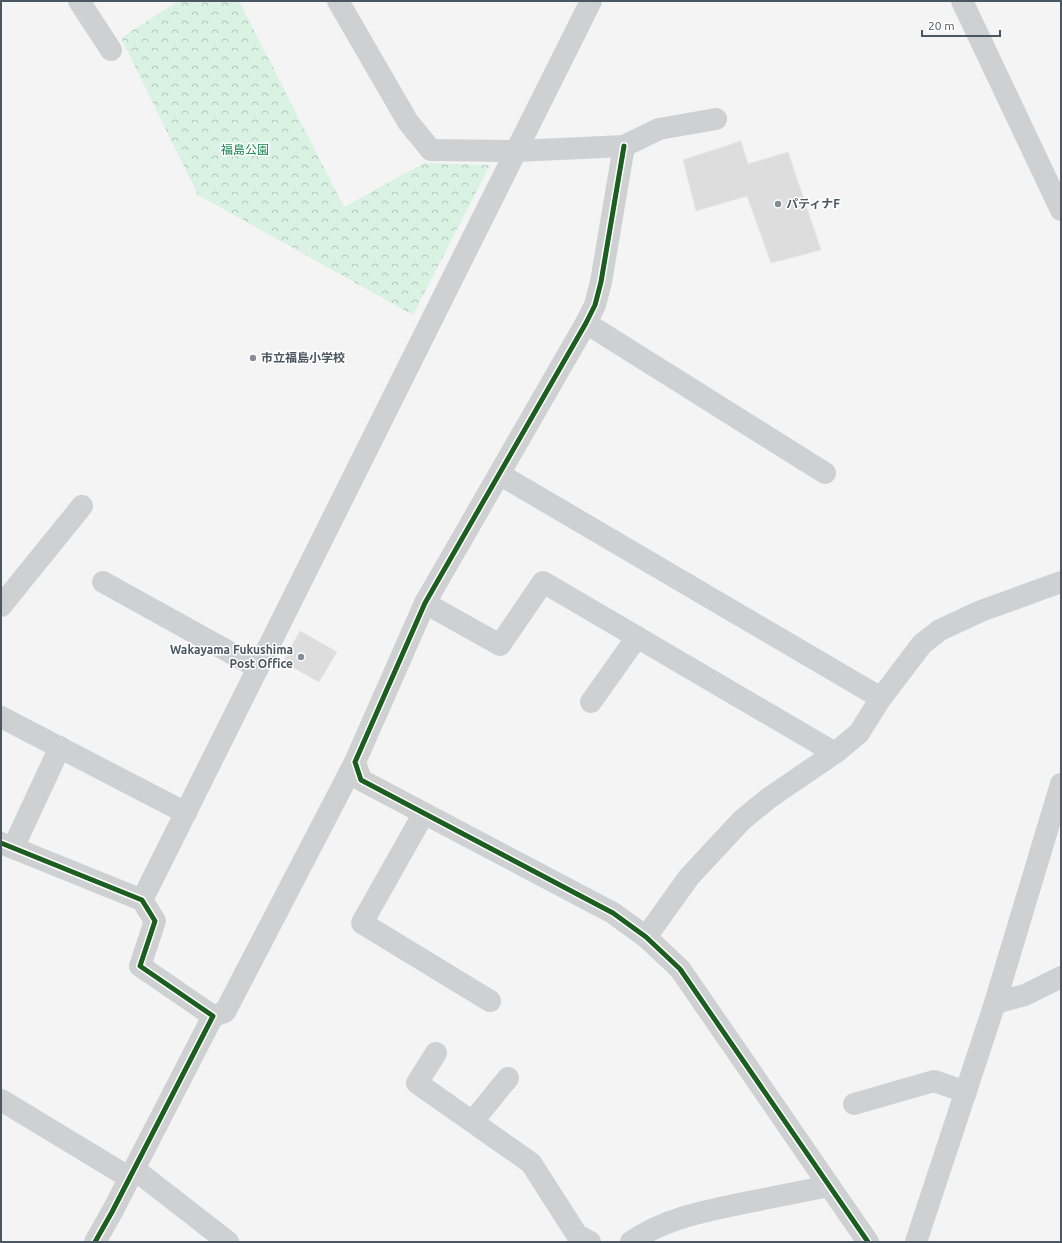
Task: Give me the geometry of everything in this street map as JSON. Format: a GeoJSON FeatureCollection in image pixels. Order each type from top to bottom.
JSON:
{"type":"FeatureCollection","features":[{"type":"Feature","properties":{"kind":"street"},"geometry":{"type":"LineString","coordinates":[[79,1],[111,50]]}},
{"type":"Feature","properties":{"kind":"street"},"geometry":{"type":"LineString","coordinates":[[338,1],[408,122],[431,150],[517,151],[624,146],[659,128],[716,119]]}},
{"type":"Feature","properties":{"kind":"street"},"geometry":{"type":"LineString","coordinates":[[142,900],[591,1]]}},
{"type":"Feature","properties":{"kind":"street"},"geometry":{"type":"LineString","coordinates":[[962,1],[1061,210]]}},
{"type":"Feature","properties":{"kind":"street"},"geometry":{"type":"LineString","coordinates":[[95,1242],[213,1016],[225,1012],[355,762],[425,602],[595,305],[601,282],[624,146]]}},
{"type":"Feature","properties":{"kind":"street"},"geometry":{"type":"LineString","coordinates":[[586,323],[825,473]]}},
{"type":"Feature","properties":{"kind":"street"},"geometry":{"type":"LineString","coordinates":[[499,474],[882,698]]}},
{"type":"Feature","properties":{"kind":"street"},"geometry":{"type":"LineString","coordinates":[[1,606],[82,506]]}},
{"type":"Feature","properties":{"kind":"street"},"geometry":{"type":"LineString","coordinates":[[103,582],[258,668]]}},
{"type":"Feature","properties":{"kind":"street"},"geometry":{"type":"LineString","coordinates":[[425,602],[500,645],[543,582],[835,753]]}},
{"type":"Feature","properties":{"kind":"street"},"geometry":{"type":"LineString","coordinates":[[646,937],[689,877],[742,820],[770,798],[835,753],[859,733],[882,698],[922,644],[940,630],[981,611],[1061,582]]}},
{"type":"Feature","properties":{"kind":"street"},"geometry":{"type":"LineString","coordinates":[[591,702],[636,637]]}},
{"type":"Feature","properties":{"kind":"street"},"geometry":{"type":"LineString","coordinates":[[1,717],[186,813]]}},
{"type":"Feature","properties":{"kind":"street"},"geometry":{"type":"LineString","coordinates":[[60,748],[7,845],[142,900],[155,921],[140,966],[213,1016]]}},
{"type":"Feature","properties":{"kind":"street"},"geometry":{"type":"LineString","coordinates":[[355,762],[361,780],[613,913],[646,937],[680,969],[868,1242]]}},
{"type":"Feature","properties":{"kind":"street"},"geometry":{"type":"LineString","coordinates":[[916,1242],[995,1003],[1061,784]]}},
{"type":"Feature","properties":{"kind":"street"},"geometry":{"type":"LineString","coordinates":[[424,813],[362,923],[490,1001]]}},
{"type":"Feature","properties":{"kind":"street"},"geometry":{"type":"LineString","coordinates":[[995,1003],[1025,995],[1061,977]]}},
{"type":"Feature","properties":{"kind":"street"},"geometry":{"type":"LineString","coordinates":[[436,1053],[418,1082],[531,1163],[577,1235],[590,1242]]}},
{"type":"Feature","properties":{"kind":"street"},"geometry":{"type":"LineString","coordinates":[[472,1121],[508,1078]]}},
{"type":"Feature","properties":{"kind":"street"},"geometry":{"type":"LineString","coordinates":[[854,1104],[934,1081],[966,1092]]}},
{"type":"Feature","properties":{"kind":"street"},"geometry":{"type":"LineString","coordinates":[[1,1100],[132,1173],[228,1242]]}},
{"type":"Feature","properties":{"kind":"street"},"geometry":{"type":"LineString","coordinates":[[631,1242],[650,1230],[693,1214],[829,1186]]}},
{"type":"Feature","properties":{"kind":"green space","name":"福島公園"},"geometry":{"type":"Polygon","coordinates":[[[178,1],[239,1],[344,207],[424,163],[490,165],[413,315],[198,195],[121,38],[178,1]]]}},
{"type":"Feature","properties":{"kind":"building","name":"パティナF"},"geometry":{"type":"Polygon","coordinates":[[[741,141],[748,164],[788,152],[821,250],[771,263],[747,196],[696,211],[683,160],[741,141]]]}},
{"type":"Feature","properties":{"kind":"building"},"geometry":{"type":"Polygon","coordinates":[[[300,631],[337,652],[319,682],[283,662],[300,631]]]}},
{"type":"Feature","properties":{"kind":"cycle path"},"geometry":{"type":"LineString","coordinates":[[624,146],[601,282],[595,305],[425,603],[355,762],[361,780],[613,913],[646,937],[680,969],[868,1242]]}},
{"type":"Feature","properties":{"kind":"cycle path"},"geometry":{"type":"LineString","coordinates":[[1,843],[142,900],[155,921],[140,966],[213,1016],[95,1242]]}},
{"type":"Feature","properties":{"kind":"place","name":"パティナF"},"geometry":{"type":"Point","coordinates":[778,204]}},
{"type":"Feature","properties":{"kind":"place","name":"市立福島小学校"},"geometry":{"type":"Point","coordinates":[253,358]}},
{"type":"Feature","properties":{"kind":"place","name":"Wakayama Fukushima Post Office"},"geometry":{"type":"Point","coordinates":[301,657]}}]}
